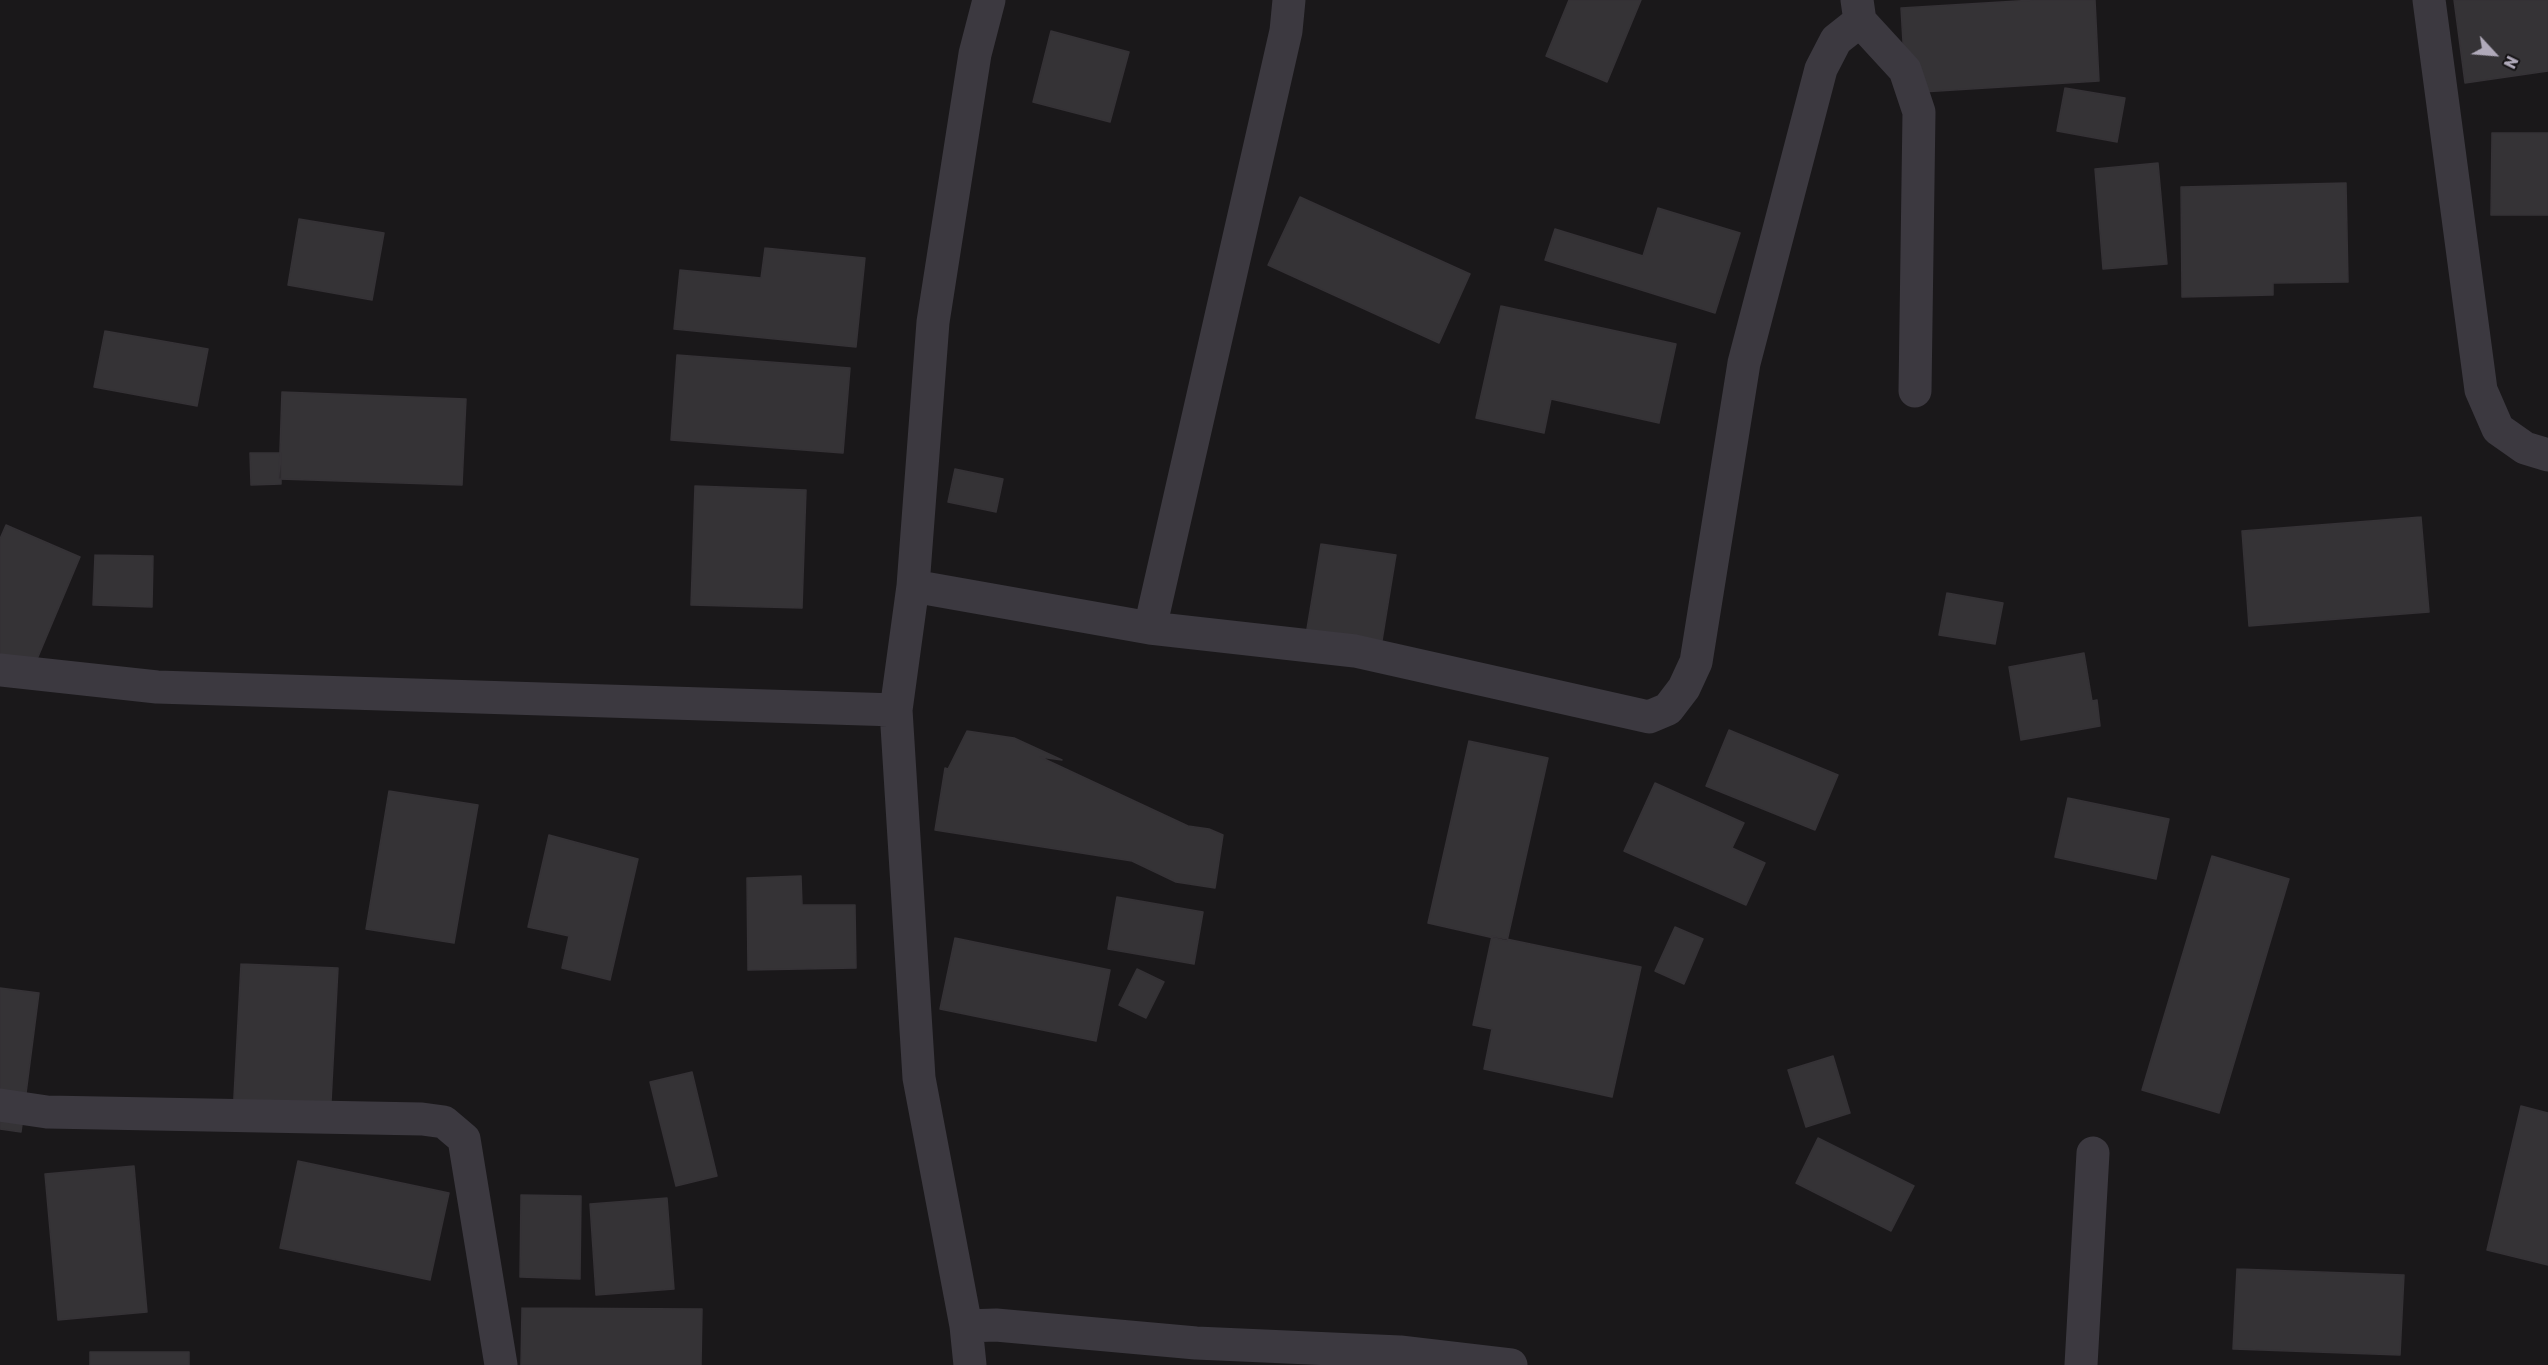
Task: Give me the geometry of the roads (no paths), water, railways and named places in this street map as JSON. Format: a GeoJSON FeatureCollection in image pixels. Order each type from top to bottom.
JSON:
{"type":"FeatureCollection","features":[{"type":"Feature","properties":{"kind":"street"},"geometry":{"type":"LineString","coordinates":[[970,1365],[966,1326],[919,1078],[896,710],[913,586],[933,322],[975,54],[989,0]]}},
{"type":"Feature","properties":{"kind":"street"},"geometry":{"type":"LineString","coordinates":[[1150,628],[1286,31],[1289,0]]}},
{"type":"Feature","properties":{"kind":"street"},"geometry":{"type":"LineString","coordinates":[[2429,0],[2481,390],[2498,429],[2525,448],[2548,455]]}},
{"type":"Feature","properties":{"kind":"street"},"geometry":{"type":"LineString","coordinates":[[913,586],[1150,628],[1355,651],[1649,717],[1668,709],[1684,688],[1696,662],[1744,363],[1821,69],[1836,40],[1858,11],[1905,70],[1919,112],[1915,391]]}},
{"type":"Feature","properties":{"kind":"street"},"geometry":{"type":"LineString","coordinates":[[0,670],[157,687],[896,710]]}},
{"type":"Feature","properties":{"kind":"street"},"geometry":{"type":"LineString","coordinates":[[0,1106],[47,1112],[422,1119],[444,1122],[464,1139],[501,1365]]}},
{"type":"Feature","properties":{"kind":"street"},"geometry":{"type":"LineString","coordinates":[[2081,1365],[2093,1154]]}},
{"type":"Feature","properties":{"kind":"street"},"geometry":{"type":"LineString","coordinates":[[966,1326],[996,1325],[1196,1343],[1400,1352],[1510,1365]]}}]}
